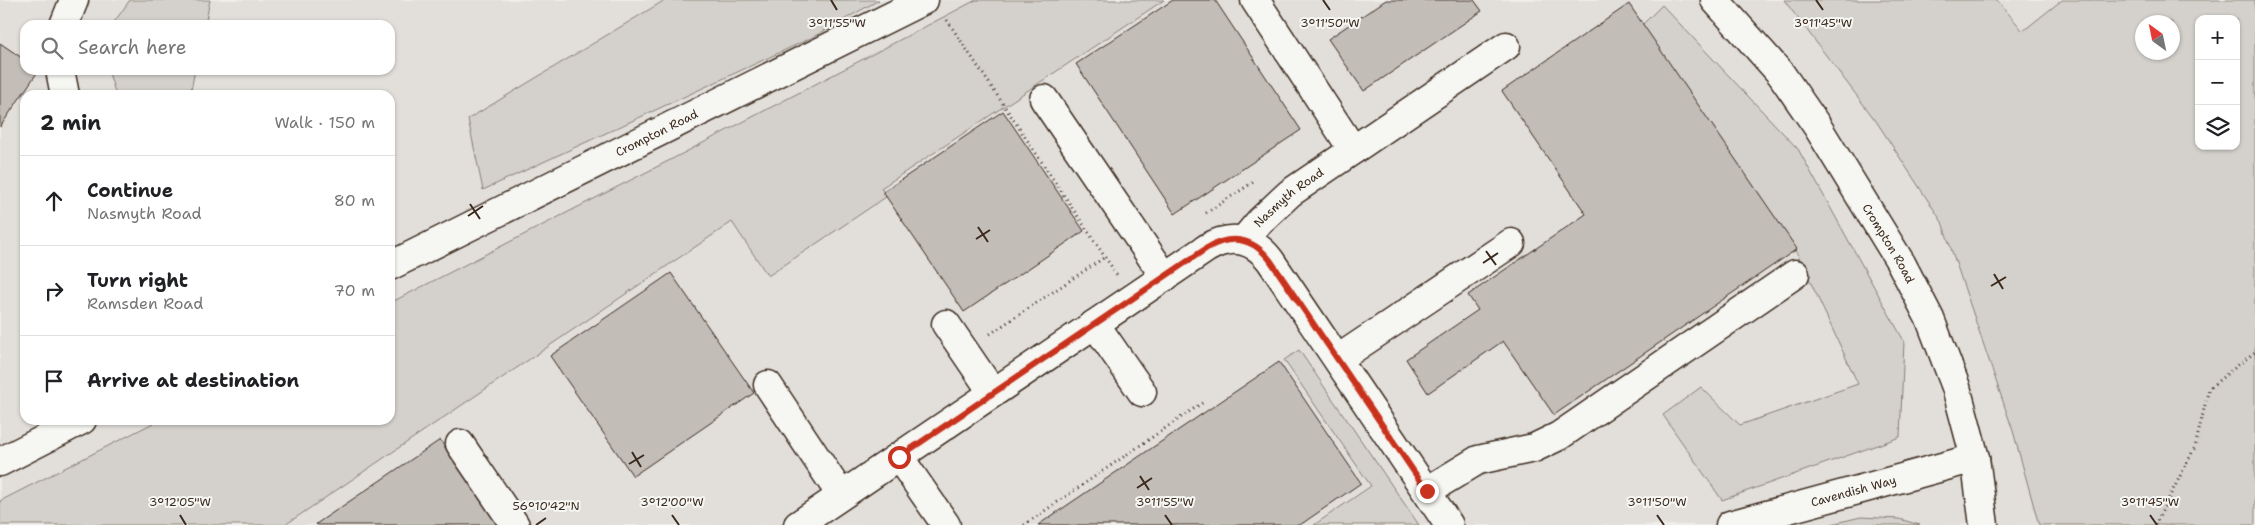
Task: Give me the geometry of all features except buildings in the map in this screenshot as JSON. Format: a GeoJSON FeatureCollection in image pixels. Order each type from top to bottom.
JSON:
{"type":"FeatureCollection","features":[{"type":"Feature","properties":{"kind":"street"},"geometry":{"type":"LineString","coordinates":[[66,20],[74,0]]}},
{"type":"Feature","properties":{"kind":"street","name":"Crompton Road"},"geometry":{"type":"LineString","coordinates":[[395,264],[924,0]]}},
{"type":"Feature","properties":{"kind":"street"},"geometry":{"type":"LineString","coordinates":[[1255,0],[1353,150]]}},
{"type":"Feature","properties":{"kind":"street","name":"Crompton Road"},"geometry":{"type":"LineString","coordinates":[[1715,0],[1786,82],[1818,126],[1901,262],[1930,319],[1956,387],[1975,458],[1984,525]]}},
{"type":"Feature","properties":{"kind":"street","name":"Nasmyth Road"},"geometry":{"type":"LineString","coordinates":[[798,525],[1217,242],[1231,239],[1244,240],[1260,221],[1290,193],[1506,46]]}},
{"type":"Feature","properties":{"kind":"street"},"geometry":{"type":"LineString","coordinates":[[61,75],[63,90]]}},
{"type":"Feature","properties":{"kind":"street"},"geometry":{"type":"LineString","coordinates":[[1044,99],[1164,277]]}},
{"type":"Feature","properties":{"kind":"street"},"geometry":{"type":"LineString","coordinates":[[1244,240],[1265,254],[1449,525]]}},
{"type":"Feature","properties":{"kind":"street"},"geometry":{"type":"LineString","coordinates":[[1338,359],[1511,243]]}},
{"type":"Feature","properties":{"kind":"street"},"geometry":{"type":"LineString","coordinates":[[1427,491],[1478,460],[1534,448],[1559,436],[1795,274]]}},
{"type":"Feature","properties":{"kind":"street"},"geometry":{"type":"LineString","coordinates":[[946,324],[993,393]]}},
{"type":"Feature","properties":{"kind":"street"},"geometry":{"type":"LineString","coordinates":[[1095,324],[1142,392]]}},
{"type":"Feature","properties":{"kind":"street"},"geometry":{"type":"LineString","coordinates":[[768,385],[841,495]]}},
{"type":"Feature","properties":{"kind":"street"},"geometry":{"type":"LineString","coordinates":[[0,462],[72,425]]}},
{"type":"Feature","properties":{"kind":"street"},"geometry":{"type":"LineString","coordinates":[[460,444],[515,525]]}},
{"type":"Feature","properties":{"kind":"street"},"geometry":{"type":"LineString","coordinates":[[899,457],[945,524]]}},
{"type":"Feature","properties":{"kind":"street","name":"Cavendish Way"},"geometry":{"type":"LineString","coordinates":[[1730,525],[1975,458]]}},
{"type":"Feature","properties":{"kind":"path"},"geometry":{"type":"LineString","coordinates":[[958,38],[1101,251]]}},
{"type":"Feature","properties":{"kind":"path"},"geometry":{"type":"LineString","coordinates":[[1205,214],[1263,176]]}},
{"type":"Feature","properties":{"kind":"path"},"geometry":{"type":"LineString","coordinates":[[1116,273],[1148,252]]}},
{"type":"Feature","properties":{"kind":"path"},"geometry":{"type":"LineString","coordinates":[[964,351],[1105,257]]}},
{"type":"Feature","properties":{"kind":"path"},"geometry":{"type":"LineString","coordinates":[[2155,525],[2196,447],[2210,388],[2255,352]]}},
{"type":"Feature","properties":{"kind":"path"},"geometry":{"type":"LineString","coordinates":[[1024,525],[1205,402]]}},
{"type":"Feature","properties":{"kind":"shaded area"},"geometry":{"type":"Polygon","coordinates":[[[0,0],[2255,0],[2255,525],[0,525],[0,0]]]}},
{"type":"Feature","properties":{"kind":"shaded area"},"geometry":{"type":"Polygon","coordinates":[[[130,0],[210,0],[206,20],[116,20],[130,0]]]}},
{"type":"Feature","properties":{"kind":"shaded area"},"geometry":{"type":"Polygon","coordinates":[[[665,0],[879,0],[813,37],[483,190],[468,119],[665,0]]]}},
{"type":"Feature","properties":{"kind":"shaded area"},"geometry":{"type":"Polygon","coordinates":[[[976,0],[1164,0],[881,188],[886,197],[768,276],[732,222],[285,525],[0,525],[0,501],[149,425],[395,425],[395,300],[676,157],[976,0]]]}},
{"type":"Feature","properties":{"kind":"shaded area"},"geometry":{"type":"Polygon","coordinates":[[[1784,0],[1997,0],[2023,31],[2062,0],[2255,0],[2255,525],[2039,525],[2013,431],[1942,222],[1876,121],[1784,0]]]}},
{"type":"Feature","properties":{"kind":"shaded area"},"geometry":{"type":"Polygon","coordinates":[[[1662,5],[1798,149],[1904,341],[1900,437],[1722,500],[1663,415],[1701,387],[1740,425],[1858,384],[1798,255],[1642,25],[1662,5]]]}},
{"type":"Feature","properties":{"kind":"shaded area"},"geometry":{"type":"Polygon","coordinates":[[[110,75],[194,75],[191,90],[114,90],[110,75]]]}},
{"type":"Feature","properties":{"kind":"shaded area"},"geometry":{"type":"Polygon","coordinates":[[[1299,350],[1419,525],[1314,525],[1371,486],[1284,360],[1299,350]]]}},
{"type":"Feature","properties":{"kind":"shaded area"},"geometry":{"type":"Polygon","coordinates":[[[1861,517],[1899,519],[1920,525],[1827,525],[1861,517]]]}},
{"type":"Feature","properties":{"kind":"route"},"geometry":{"type":"LineString","coordinates":[[899,457],[1207,248],[1217,242],[1238,239],[1254,244],[1270,260],[1427,491]]}}]}
